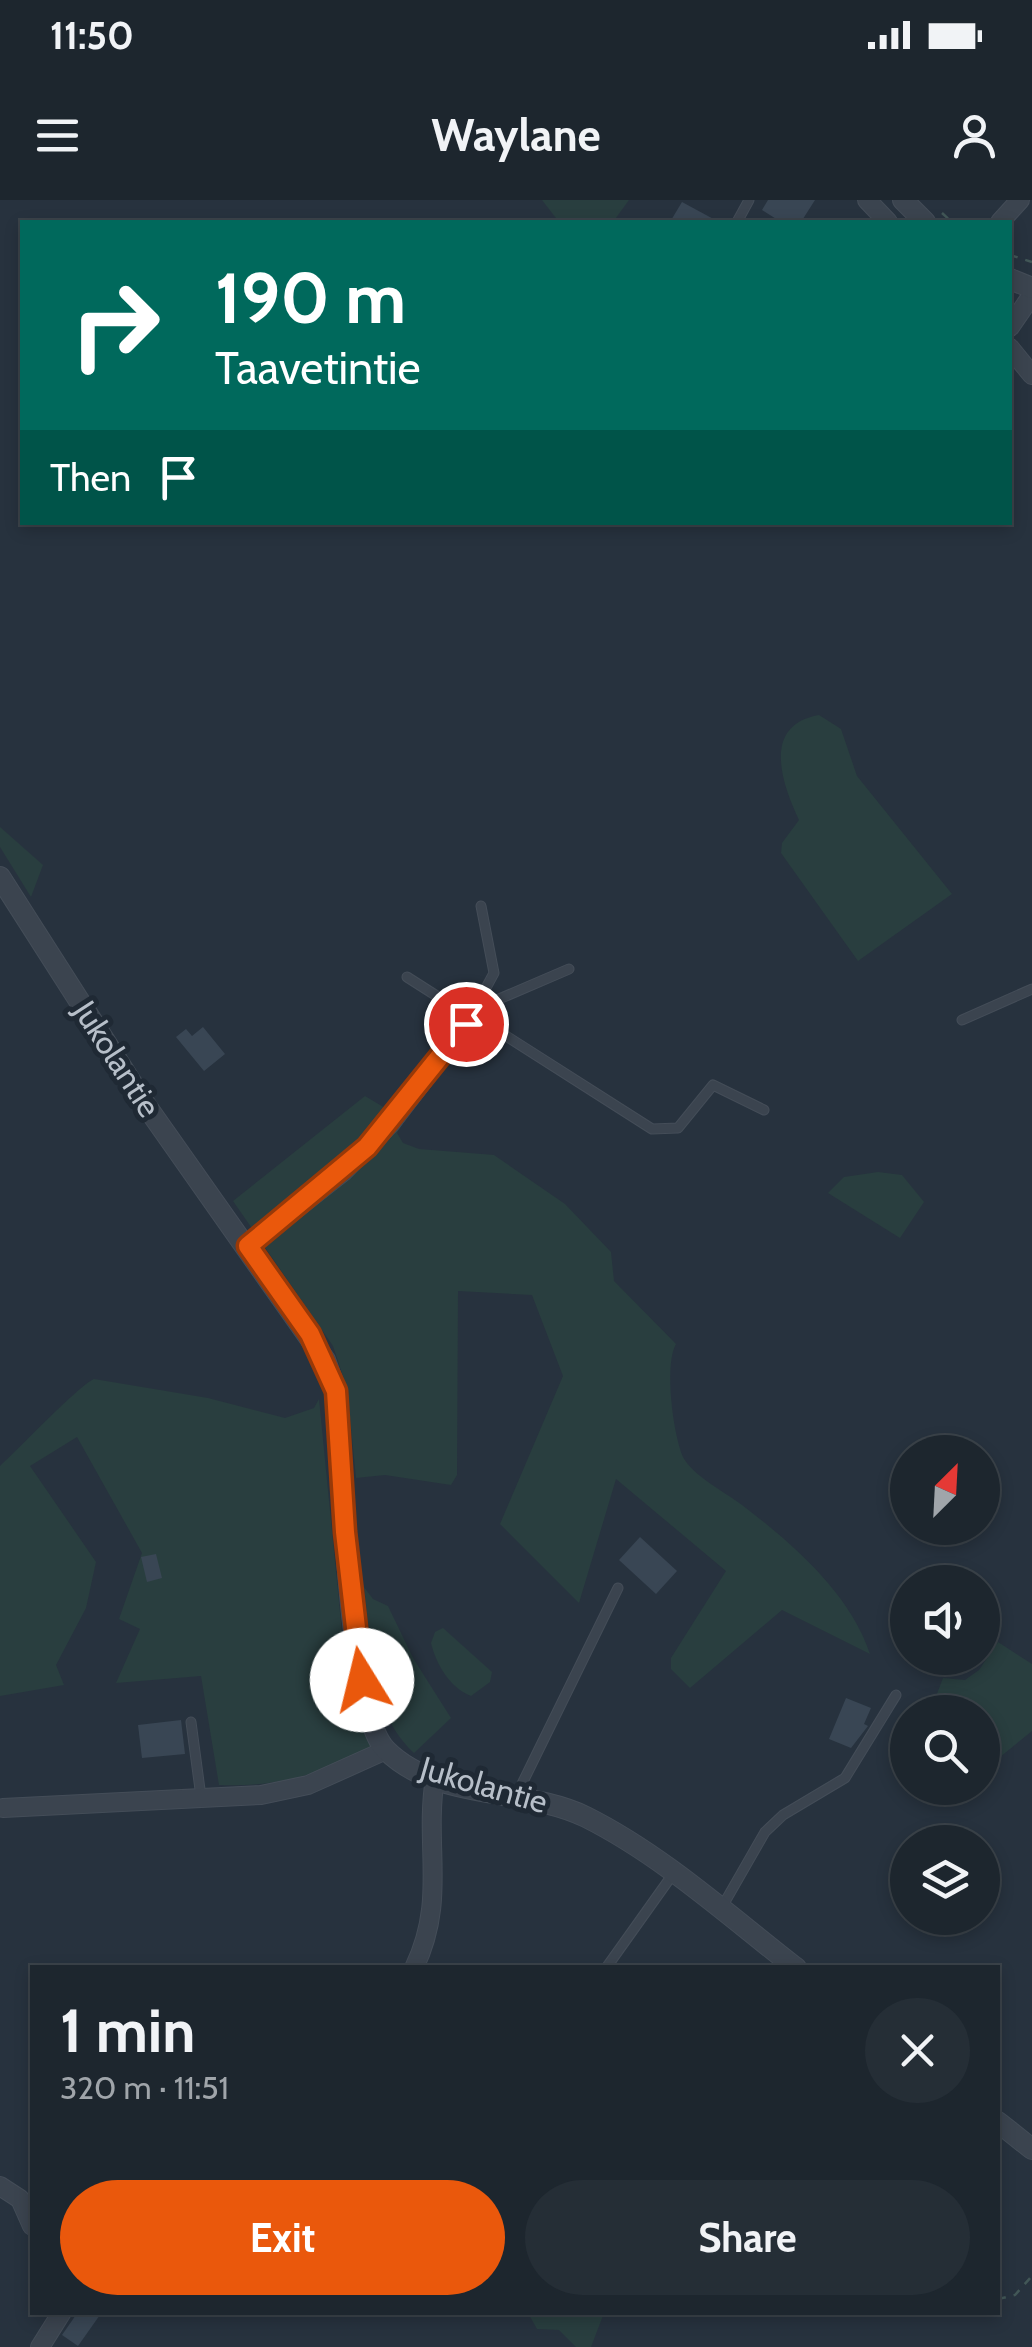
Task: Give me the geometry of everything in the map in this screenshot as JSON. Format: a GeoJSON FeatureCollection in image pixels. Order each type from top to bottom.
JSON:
{"type":"FeatureCollection","features":[{"type":"Feature","properties":{"kind":"street"},"geometry":{"type":"LineString","coordinates":[[867,200],[886,220]]}},
{"type":"Feature","properties":{"kind":"street"},"geometry":{"type":"LineString","coordinates":[[902,200],[923,220]]}},
{"type":"Feature","properties":{"kind":"street"},"geometry":{"type":"LineString","coordinates":[[1002,220],[1020,200]]}},
{"type":"Feature","properties":{"kind":"street"},"geometry":{"type":"LineString","coordinates":[[1012,324],[1032,291]]}},
{"type":"Feature","properties":{"kind":"street"},"geometry":{"type":"LineString","coordinates":[[1012,351],[1032,376]]}},
{"type":"Feature","properties":{"kind":"street","name":"Jukolantie"},"geometry":{"type":"LineString","coordinates":[[0,877],[147,1107],[310,1334],[336,1391],[357,1650],[368,1709],[386,1750],[435,1778],[472,1789],[517,1794],[585,1816],[673,1874],[792,1965]]}},
{"type":"Feature","properties":{"kind":"street"},"geometry":{"type":"LineString","coordinates":[[248,1246],[367,1147],[466,1024]]}},
{"type":"Feature","properties":{"kind":"street"},"geometry":{"type":"LineString","coordinates":[[2,1808],[261,1795],[308,1785],[386,1750]]}},
{"type":"Feature","properties":{"kind":"street"},"geometry":{"type":"LineString","coordinates":[[415,1965],[434,1914],[430,1810],[435,1778]]}},
{"type":"Feature","properties":{"kind":"street"},"geometry":{"type":"LineString","coordinates":[[1000,2124],[1032,2149]]}},
{"type":"Feature","properties":{"kind":"street"},"geometry":{"type":"LineString","coordinates":[[0,2186],[20,2200],[30,2222]]}},
{"type":"Feature","properties":{"kind":"street"},"geometry":{"type":"LineString","coordinates":[[40,2347],[60,2315]]}},
{"type":"Feature","properties":{"kind":"lane"},"geometry":{"type":"LineString","coordinates":[[466,1024],[494,973],[481,906]]}},
{"type":"Feature","properties":{"kind":"lane"},"geometry":{"type":"LineString","coordinates":[[478,1008],[569,969]]}},
{"type":"Feature","properties":{"kind":"lane"},"geometry":{"type":"LineString","coordinates":[[407,977],[454,1006],[466,1024],[492,1028],[652,1128],[678,1128],[704,1090],[713,1085],[764,1110]]}},
{"type":"Feature","properties":{"kind":"lane"},"geometry":{"type":"LineString","coordinates":[[962,1020],[1032,988]]}},
{"type":"Feature","properties":{"kind":"lane"},"geometry":{"type":"LineString","coordinates":[[517,1794],[618,1588]]}},
{"type":"Feature","properties":{"kind":"lane"},"geometry":{"type":"LineString","coordinates":[[721,1910],[765,1832],[783,1815],[844,1778],[890,1705]]}},
{"type":"Feature","properties":{"kind":"lane"},"geometry":{"type":"LineString","coordinates":[[191,1722],[200,1798]]}},
{"type":"Feature","properties":{"kind":"lane"},"geometry":{"type":"LineString","coordinates":[[608,1965],[673,1874]]}},
{"type":"Feature","properties":{"kind":"path"},"geometry":{"type":"LineString","coordinates":[[1000,2299],[1014,2295],[1032,2276]]}},
{"type":"Feature","properties":{"kind":"green space"},"geometry":{"type":"Polygon","coordinates":[[[542,200],[629,200],[614,220],[557,220],[542,200]]]}},
{"type":"Feature","properties":{"kind":"green space"},"geometry":{"type":"Polygon","coordinates":[[[819,715],[841,729],[857,776],[952,894],[858,961],[781,853],[782,843],[799,820],[783,774],[783,743],[801,721],[819,715]]]}},
{"type":"Feature","properties":{"kind":"green space"},"geometry":{"type":"Polygon","coordinates":[[[0,827],[43,865],[31,897],[0,847],[0,827]]]}},
{"type":"Feature","properties":{"kind":"green space"},"geometry":{"type":"Polygon","coordinates":[[[365,1096],[405,1120],[397,1133],[403,1143],[419,1149],[494,1155],[565,1204],[611,1252],[614,1281],[676,1344],[672,1354],[671,1400],[683,1457],[817,1571],[849,1610],[870,1654],[782,1610],[690,1688],[671,1669],[671,1658],[726,1571],[616,1479],[579,1603],[500,1524],[563,1376],[532,1295],[458,1291],[457,1475],[451,1485],[385,1475],[356,1478],[347,1388],[333,1346],[233,1201],[365,1096]]]}},
{"type":"Feature","properties":{"kind":"green space"},"geometry":{"type":"Polygon","coordinates":[[[878,1172],[902,1175],[924,1202],[900,1238],[828,1193],[844,1177],[878,1172]]]}},
{"type":"Feature","properties":{"kind":"green space"},"geometry":{"type":"Polygon","coordinates":[[[94,1379],[208,1398],[285,1418],[314,1408],[319,1399],[347,1683],[373,1750],[298,1777],[262,1784],[219,1785],[201,1676],[116,1683],[140,1629],[119,1619],[142,1553],[77,1437],[30,1466],[96,1562],[86,1608],[56,1665],[64,1685],[0,1696],[0,1466],[94,1379]]]}},
{"type":"Feature","properties":{"kind":"green space"},"geometry":{"type":"Polygon","coordinates":[[[364,1587],[373,1599],[388,1606],[413,1658],[451,1718],[414,1753],[388,1718],[381,1697],[371,1654],[364,1587]]]}},
{"type":"Feature","properties":{"kind":"green space"},"geometry":{"type":"Polygon","coordinates":[[[443,1628],[492,1672],[490,1682],[471,1696],[450,1681],[436,1659],[431,1643],[435,1632],[443,1628]]]}},
{"type":"Feature","properties":{"kind":"green space"},"geometry":{"type":"Polygon","coordinates":[[[1000,1643],[1032,1664],[1032,1731],[1000,1757],[1000,1695],[936,1695],[943,1678],[965,1680],[972,1675],[1000,1675],[1000,1643]]]}},
{"type":"Feature","properties":{"kind":"green space"},"geometry":{"type":"Polygon","coordinates":[[[529,2315],[603,2315],[591,2347],[576,2347],[559,2330],[537,2329],[529,2315]]]}},
{"type":"Feature","properties":{"kind":"building"},"geometry":{"type":"Polygon","coordinates":[[[768,200],[815,200],[802,220],[778,220],[762,210],[768,200]]]}},
{"type":"Feature","properties":{"kind":"building"},"geometry":{"type":"Polygon","coordinates":[[[682,202],[715,220],[671,220],[682,202]]]}},
{"type":"Feature","properties":{"kind":"building"},"geometry":{"type":"Polygon","coordinates":[[[203,1027],[225,1054],[204,1071],[176,1037],[186,1029],[192,1036],[203,1027]]]}},
{"type":"Feature","properties":{"kind":"building"},"geometry":{"type":"Polygon","coordinates":[[[640,1537],[677,1571],[656,1594],[619,1560],[640,1537]]]}},
{"type":"Feature","properties":{"kind":"building"},"geometry":{"type":"Polygon","coordinates":[[[156,1554],[162,1578],[147,1582],[141,1557],[156,1554]]]}},
{"type":"Feature","properties":{"kind":"building"},"geometry":{"type":"Polygon","coordinates":[[[846,1698],[871,1708],[864,1724],[868,1726],[851,1748],[829,1739],[846,1698]]]}},
{"type":"Feature","properties":{"kind":"building"},"geometry":{"type":"Polygon","coordinates":[[[181,1720],[185,1754],[142,1758],[138,1725],[181,1720]]]}},
{"type":"Feature","properties":{"kind":"building"},"geometry":{"type":"Polygon","coordinates":[[[76,2315],[100,2315],[78,2346],[62,2335],[76,2315]]]}},
{"type":"Feature","properties":{"kind":"route"},"geometry":{"type":"LineString","coordinates":[[362,1680],[345,1532],[336,1391],[310,1334],[248,1246],[343,1172],[391,1122],[466,1024]]}}]}
